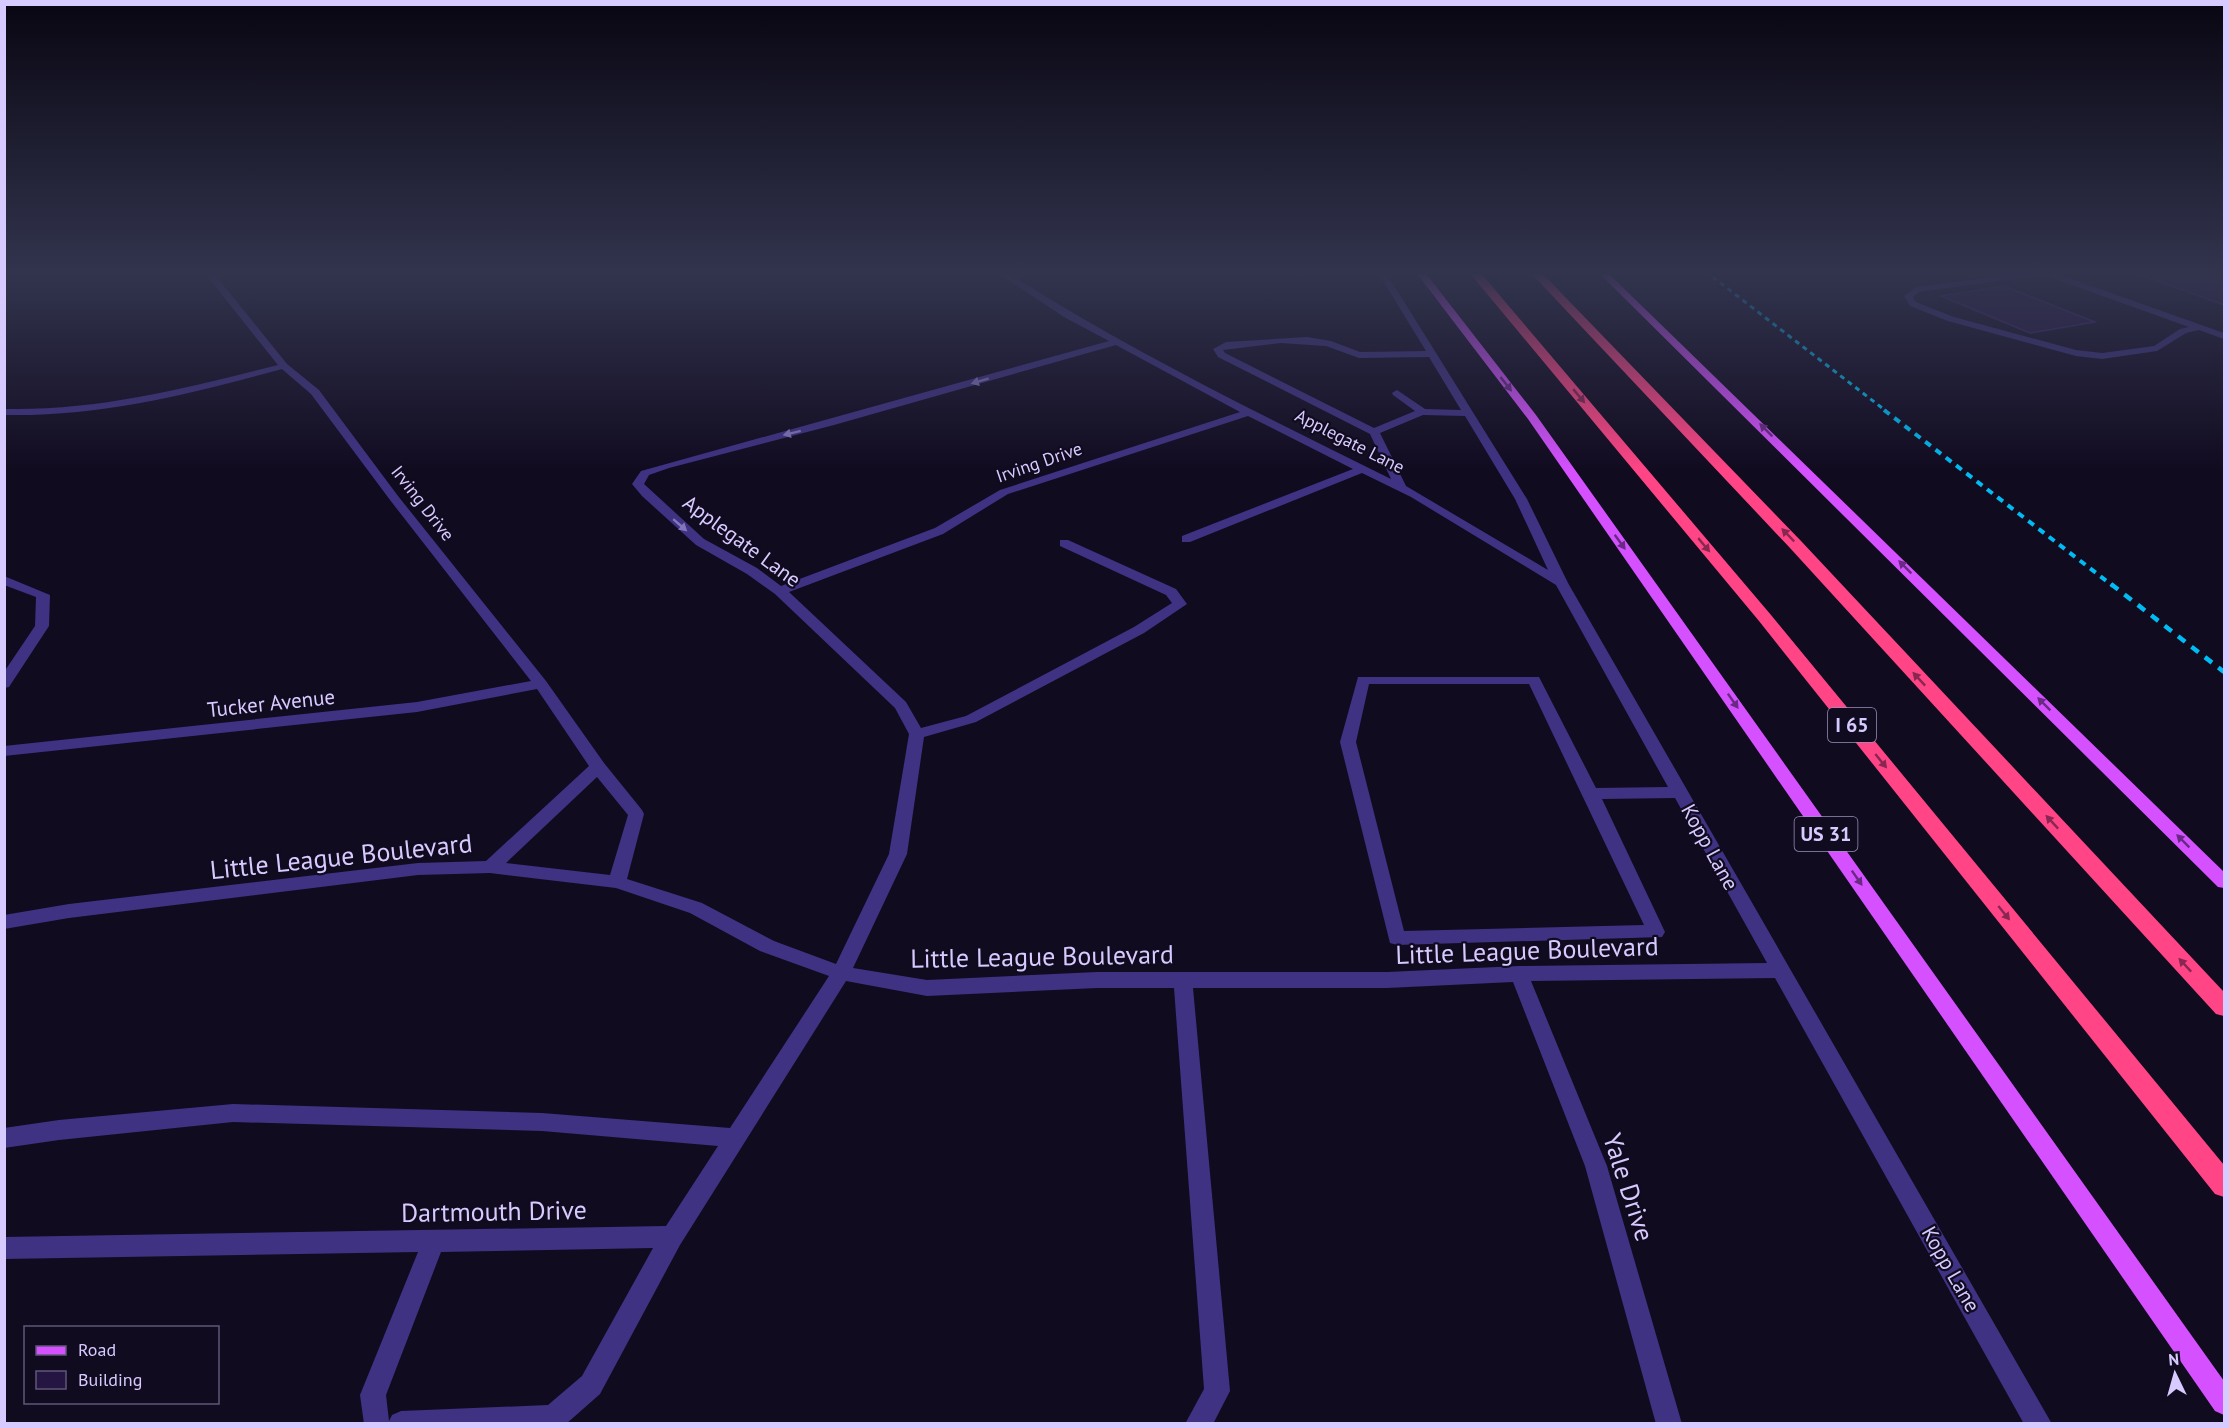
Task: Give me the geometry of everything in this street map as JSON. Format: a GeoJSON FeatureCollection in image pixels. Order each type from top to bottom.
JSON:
{"type":"FeatureCollection","features":[{"type":"Feature","properties":{"kind":"highway","name":"I 65"},"geometry":{"type":"LineString","coordinates":[[1529,338],[1765,618],[2224,1185]]}},
{"type":"Feature","properties":{"kind":"highway"},"geometry":{"type":"LineString","coordinates":[[1598,338],[1841,591],[1913,673],[2224,1008]]}},
{"type":"Feature","properties":{"kind":"main road","name":"US 31"},"geometry":{"type":"LineString","coordinates":[[1471,338],[1532,417],[2224,1402]]}},
{"type":"Feature","properties":{"kind":"main road"},"geometry":{"type":"LineString","coordinates":[[1669,338],[2224,882]]}},
{"type":"Feature","properties":{"kind":"street","name":"Irving Drive"},"geometry":{"type":"LineString","coordinates":[[261,338],[284,366],[315,392],[394,498],[541,684],[598,768],[636,814],[617,882]]}},
{"type":"Feature","properties":{"kind":"street","name":"Applegate Lane"},"geometry":{"type":"LineString","coordinates":[[1109,338],[1402,489],[1507,548],[1561,583]]}},
{"type":"Feature","properties":{"kind":"street","name":"Kopp Lane"},"geometry":{"type":"LineString","coordinates":[[1421,338],[1521,500],[1561,583],[2039,1424]]}},
{"type":"Feature","properties":{"kind":"street"},"geometry":{"type":"LineString","coordinates":[[2020,338],[2076,353],[2102,356],[2157,348],[2173,338]]}},
{"type":"Feature","properties":{"kind":"street"},"geometry":{"type":"LineString","coordinates":[[1402,489],[1374,432],[1221,355],[1218,349],[1226,345],[1307,340],[1328,344],[1359,355],[1431,354]]}},
{"type":"Feature","properties":{"kind":"street","name":"Applegate Lane"},"geometry":{"type":"LineString","coordinates":[[917,734],[901,705],[780,591],[752,571],[700,542],[646,494],[638,484],[645,473],[1117,342]]}},
{"type":"Feature","properties":{"kind":"street"},"geometry":{"type":"LineString","coordinates":[[4,412],[40,414],[93,411],[161,397],[284,366]]}},
{"type":"Feature","properties":{"kind":"street"},"geometry":{"type":"LineString","coordinates":[[1397,393],[1422,412]]}},
{"type":"Feature","properties":{"kind":"street","name":"Irving Drive"},"geometry":{"type":"LineString","coordinates":[[780,591],[939,531],[1004,492],[1249,412]]}},
{"type":"Feature","properties":{"kind":"street"},"geometry":{"type":"LineString","coordinates":[[1374,432],[1422,412],[1467,413]]}},
{"type":"Feature","properties":{"kind":"street"},"geometry":{"type":"LineString","coordinates":[[1186,539],[1362,470]]}},
{"type":"Feature","properties":{"kind":"street"},"geometry":{"type":"LineString","coordinates":[[401,1424],[553,1418],[591,1385],[672,1237],[841,973],[898,854],[917,734],[971,719],[1139,630],[1180,604],[1171,592],[1065,543]]}},
{"type":"Feature","properties":{"kind":"street"},"geometry":{"type":"LineString","coordinates":[[4,580],[43,595],[42,626],[4,684]]}},
{"type":"Feature","properties":{"kind":"street"},"geometry":{"type":"LineString","coordinates":[[1363,680],[1534,680],[1591,794],[1656,932],[1397,938],[1348,742],[1363,680]]}},
{"type":"Feature","properties":{"kind":"street","name":"Tucker Avenue"},"geometry":{"type":"LineString","coordinates":[[4,751],[417,708],[541,684]]}},
{"type":"Feature","properties":{"kind":"street"},"geometry":{"type":"LineString","coordinates":[[490,867],[598,768]]}},
{"type":"Feature","properties":{"kind":"street"},"geometry":{"type":"LineString","coordinates":[[1591,794],[1680,792]]}},
{"type":"Feature","properties":{"kind":"street","name":"Little League Boulevard"},"geometry":{"type":"LineString","coordinates":[[4,922],[69,911],[418,869],[490,867],[617,882],[696,908],[767,946],[841,973],[927,988],[1097,980],[1387,980],[1519,974],[1779,970]]}},
{"type":"Feature","properties":{"kind":"street","name":"Yale Drive"},"geometry":{"type":"LineString","coordinates":[[1519,974],[1596,1166],[1669,1424]]}},
{"type":"Feature","properties":{"kind":"street"},"geometry":{"type":"LineString","coordinates":[[1183,980],[1217,1391],[1198,1424]]}},
{"type":"Feature","properties":{"kind":"street"},"geometry":{"type":"LineString","coordinates":[[4,1138],[59,1130],[233,1113],[542,1122],[736,1138]]}},
{"type":"Feature","properties":{"kind":"street","name":"Dartmouth Drive"},"geometry":{"type":"LineString","coordinates":[[4,1248],[672,1237]]}},
{"type":"Feature","properties":{"kind":"street"},"geometry":{"type":"LineString","coordinates":[[377,1424],[373,1395],[434,1241]]}},
{"type":"Feature","properties":{"kind":"railway"},"geometry":{"type":"LineString","coordinates":[[1791,338],[1886,411]]}},
{"type":"Feature","properties":{"kind":"railway"},"geometry":{"type":"LineString","coordinates":[[1884,410],[2113,586]]}},
{"type":"Feature","properties":{"kind":"railway"},"geometry":{"type":"LineString","coordinates":[[2111,584],[2224,672]]}}]}
